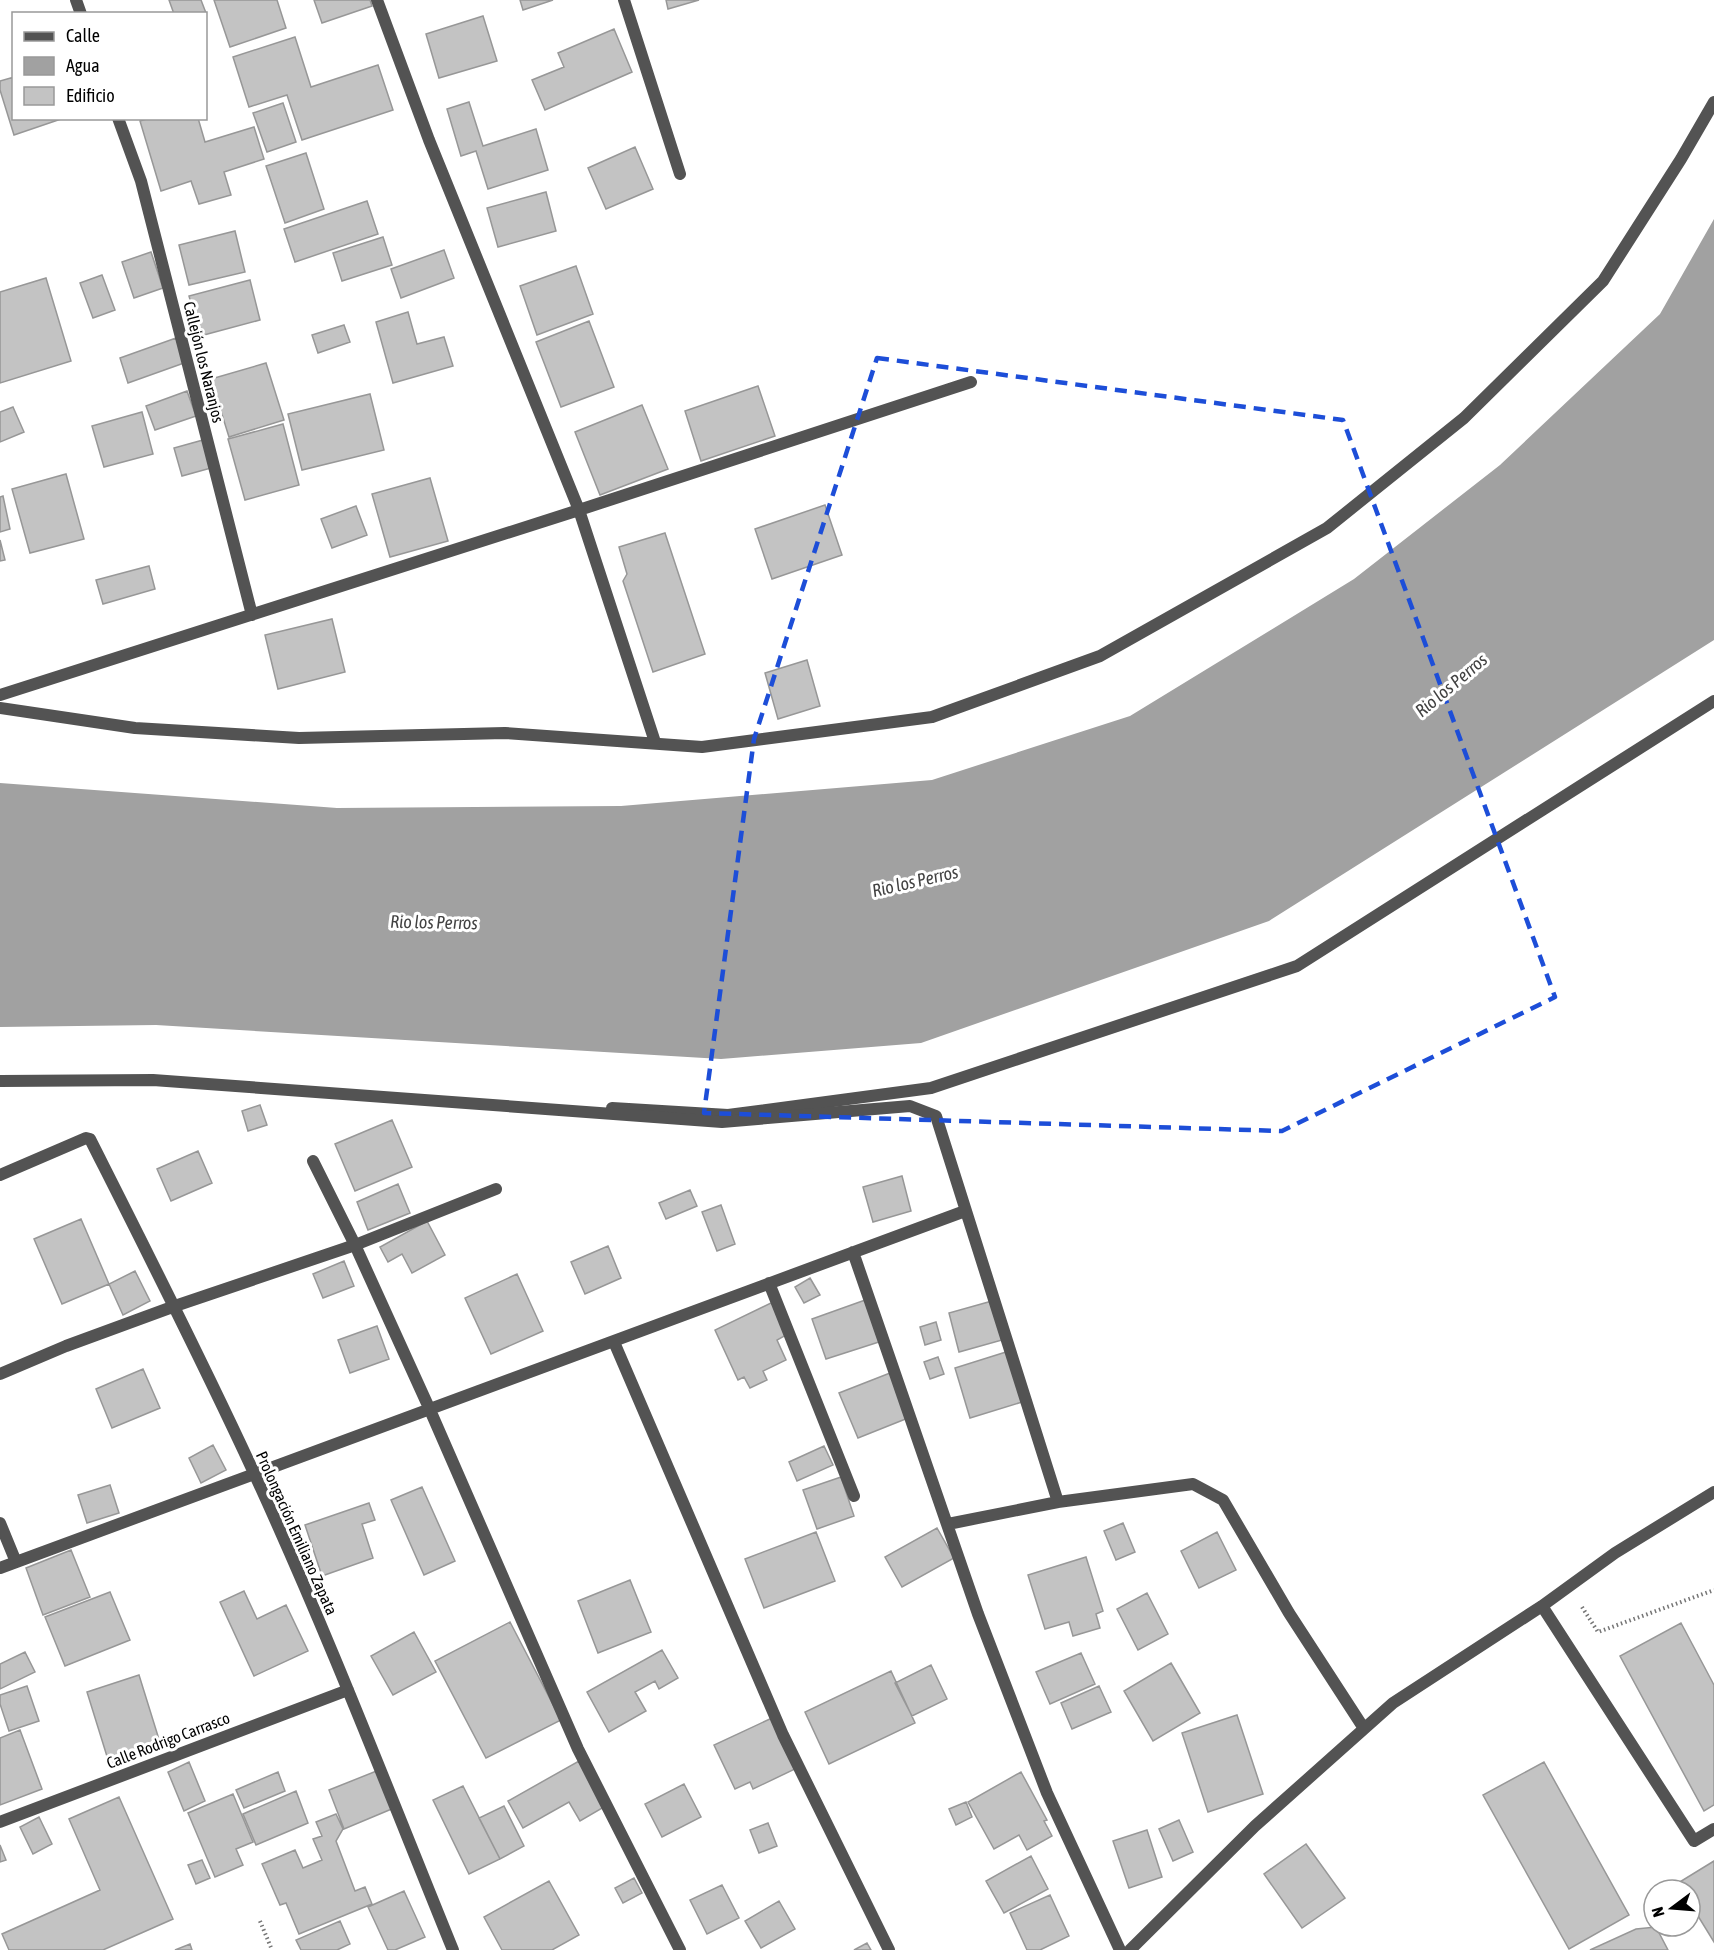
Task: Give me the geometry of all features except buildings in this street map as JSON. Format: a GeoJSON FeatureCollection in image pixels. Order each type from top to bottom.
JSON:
{"type":"FeatureCollection","features":[{"type":"Feature","properties":{"kind":"street"},"geometry":{"type":"LineString","coordinates":[[377,0],[429,140],[579,510],[655,742]]}},
{"type":"Feature","properties":{"kind":"street"},"geometry":{"type":"LineString","coordinates":[[624,0],[680,174]]}},
{"type":"Feature","properties":{"kind":"street"},"geometry":{"type":"LineString","coordinates":[[0,708],[135,728],[299,738],[505,733],[702,747],[932,717],[1100,656],[1327,528],[1464,418],[1603,281],[1681,159],[1714,102]]}},
{"type":"Feature","properties":{"kind":"street","name":"Callejón los Naranjos"},"geometry":{"type":"LineString","coordinates":[[119,120],[141,181],[252,615]]}},
{"type":"Feature","properties":{"kind":"street"},"geometry":{"type":"LineString","coordinates":[[0,695],[971,382]]}},
{"type":"Feature","properties":{"kind":"street"},"geometry":{"type":"LineString","coordinates":[[0,1081],[153,1080],[728,1115],[930,1088],[1297,966],[1714,701]]}},
{"type":"Feature","properties":{"kind":"street"},"geometry":{"type":"LineString","coordinates":[[153,1080],[722,1122],[910,1106],[936,1116],[1058,1502]]}},
{"type":"Feature","properties":{"kind":"street","name":"Prolongación Emiliano Zapata"},"geometry":{"type":"LineString","coordinates":[[0,1175],[86,1138],[90,1139],[175,1306],[255,1474],[348,1690],[453,1950]]}},
{"type":"Feature","properties":{"kind":"street"},"geometry":{"type":"LineString","coordinates":[[313,1161],[356,1245],[578,1749],[681,1950]]}},
{"type":"Feature","properties":{"kind":"street"},"geometry":{"type":"LineString","coordinates":[[0,1374],[66,1346],[175,1306],[356,1245],[496,1189]]}},
{"type":"Feature","properties":{"kind":"street"},"geometry":{"type":"LineString","coordinates":[[0,1568],[965,1211]]}},
{"type":"Feature","properties":{"kind":"street"},"geometry":{"type":"LineString","coordinates":[[853,1252],[978,1614],[1047,1793],[1120,1950]]}},
{"type":"Feature","properties":{"kind":"street"},"geometry":{"type":"LineString","coordinates":[[769,1283],[854,1496]]}},
{"type":"Feature","properties":{"kind":"street"},"geometry":{"type":"LineString","coordinates":[[614,1342],[783,1735],[889,1950]]}},
{"type":"Feature","properties":{"kind":"street"},"geometry":{"type":"LineString","coordinates":[[948,1524],[1058,1502],[1193,1484],[1223,1500],[1289,1613],[1363,1727]]}},
{"type":"Feature","properties":{"kind":"street"},"geometry":{"type":"LineString","coordinates":[[1130,1950],[1254,1826],[1363,1727],[1393,1703],[1542,1606],[1615,1553],[1714,1492]]}},
{"type":"Feature","properties":{"kind":"street"},"geometry":{"type":"LineString","coordinates":[[0,1523],[16,1562]]}},
{"type":"Feature","properties":{"kind":"street"},"geometry":{"type":"LineString","coordinates":[[1542,1606],[1694,1841],[1714,1830]]}},
{"type":"Feature","properties":{"kind":"street","name":"Calle Rodrigo Carrasco"},"geometry":{"type":"LineString","coordinates":[[0,1822],[348,1690]]}},
{"type":"Feature","properties":{"kind":"path"},"geometry":{"type":"LineString","coordinates":[[1569,1587],[1598,1632],[1714,1590]]}},
{"type":"Feature","properties":{"kind":"path"},"geometry":{"type":"LineString","coordinates":[[260,1922],[272,1950]]}},
{"type":"Feature","properties":{"kind":"highlighted area"},"geometry":{"type":"Polygon","coordinates":[[[877,358],[1343,420],[1555,997],[1282,1131],[704,1113],[754,739],[877,358]]]}},
{"type":"Feature","properties":{"kind":"water","name":"Rio los Perros"},"geometry":{"type":"Polygon","coordinates":[[[1714,219],[1714,640],[1269,921],[921,1043],[721,1059],[156,1025],[0,1027],[0,783],[337,808],[621,806],[932,780],[1130,716],[1354,579],[1500,465],[1660,314],[1714,219]]]}}]}
